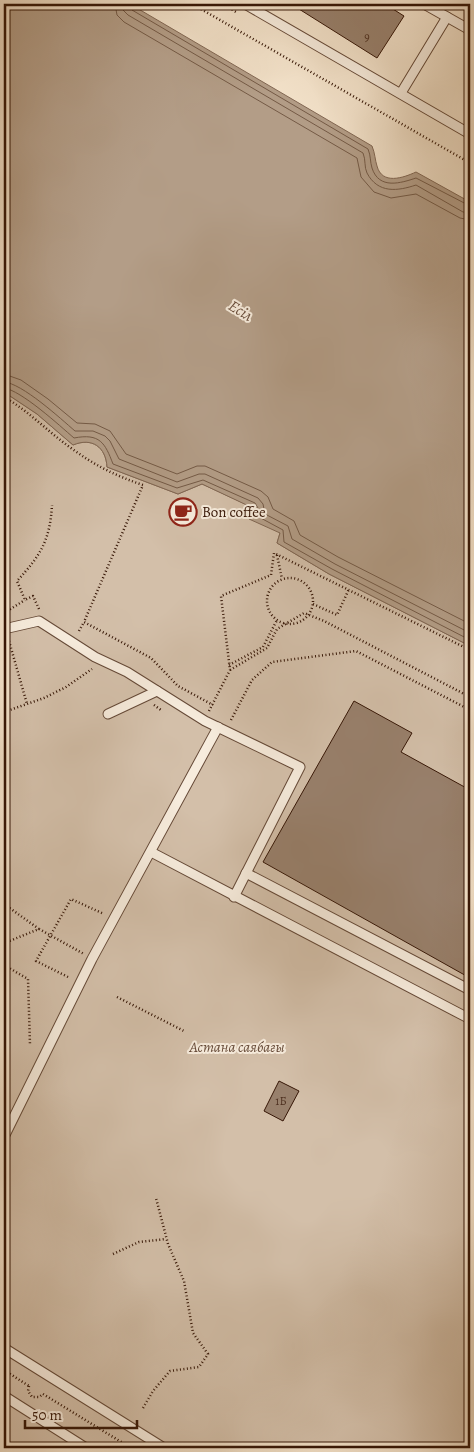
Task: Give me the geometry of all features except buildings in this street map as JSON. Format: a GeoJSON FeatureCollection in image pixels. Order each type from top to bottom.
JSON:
{"type":"FeatureCollection","features":[{"type":"Feature","properties":{"kind":"lane"},"geometry":{"type":"LineString","coordinates":[[246,4],[470,134]]}},
{"type":"Feature","properties":{"kind":"lane"},"geometry":{"type":"LineString","coordinates":[[424,4],[470,30]]}},
{"type":"Feature","properties":{"kind":"lane"},"geometry":{"type":"LineString","coordinates":[[401,93],[447,17]]}},
{"type":"Feature","properties":{"kind":"lane"},"geometry":{"type":"LineString","coordinates":[[6,633],[39,621],[95,657],[127,672],[205,720],[300,767],[234,897]]}},
{"type":"Feature","properties":{"kind":"lane"},"geometry":{"type":"LineString","coordinates":[[108,714],[157,691]]}},
{"type":"Feature","properties":{"kind":"lane"},"geometry":{"type":"LineString","coordinates":[[4,1137],[92,959],[222,729]]}},
{"type":"Feature","properties":{"kind":"lane"},"geometry":{"type":"LineString","coordinates":[[151,852],[470,1019]]}},
{"type":"Feature","properties":{"kind":"lane"},"geometry":{"type":"LineString","coordinates":[[246,873],[470,990]]}},
{"type":"Feature","properties":{"kind":"lane"},"geometry":{"type":"LineString","coordinates":[[4,1348],[164,1448]]}},
{"type":"Feature","properties":{"kind":"lane"},"geometry":{"type":"LineString","coordinates":[[4,1396],[86,1448]]}},
{"type":"Feature","properties":{"kind":"path"},"geometry":{"type":"LineString","coordinates":[[192,4],[470,163]]}},
{"type":"Feature","properties":{"kind":"path"},"geometry":{"type":"LineString","coordinates":[[4,398],[34,417],[70,448],[109,473],[143,485],[80,631],[72,627]]}},
{"type":"Feature","properties":{"kind":"path"},"geometry":{"type":"LineString","coordinates":[[25,600],[17,581],[35,562],[46,544],[51,527],[52,505]]}},
{"type":"Feature","properties":{"kind":"path"},"geometry":{"type":"LineString","coordinates":[[230,670],[221,596],[271,575],[274,554],[277,555]]}},
{"type":"Feature","properties":{"kind":"path"},"geometry":{"type":"LineString","coordinates":[[277,555],[282,579]]}},
{"type":"Feature","properties":{"kind":"path"},"geometry":{"type":"LineString","coordinates":[[277,555],[470,650]]}},
{"type":"Feature","properties":{"kind":"path"},"geometry":{"type":"LineString","coordinates":[[290,577],[305,583],[313,596],[314,604],[308,615],[300,622],[285,623],[277,620],[272,615],[267,601],[271,588],[282,579],[290,577]]}},
{"type":"Feature","properties":{"kind":"path"},"geometry":{"type":"LineString","coordinates":[[314,604],[337,615],[349,589]]}},
{"type":"Feature","properties":{"kind":"path"},"geometry":{"type":"LineString","coordinates":[[4,612],[32,596],[40,610]]}},
{"type":"Feature","properties":{"kind":"path"},"geometry":{"type":"LineString","coordinates":[[205,720],[230,670],[267,648],[277,629],[304,613],[470,697]]}},
{"type":"Feature","properties":{"kind":"path"},"geometry":{"type":"LineString","coordinates":[[229,665],[263,647],[277,620]]}},
{"type":"Feature","properties":{"kind":"path"},"geometry":{"type":"LineString","coordinates":[[84,622],[151,658],[178,686],[213,705]]}},
{"type":"Feature","properties":{"kind":"path"},"geometry":{"type":"LineString","coordinates":[[6,633],[27,704]]}},
{"type":"Feature","properties":{"kind":"path"},"geometry":{"type":"LineString","coordinates":[[222,729],[252,680],[272,662],[356,650],[470,710]]}},
{"type":"Feature","properties":{"kind":"path"},"geometry":{"type":"LineString","coordinates":[[4,712],[66,687],[92,668]]}},
{"type":"Feature","properties":{"kind":"path"},"geometry":{"type":"LineString","coordinates":[[68,977],[36,961],[71,899],[105,915]]}},
{"type":"Feature","properties":{"kind":"path"},"geometry":{"type":"LineString","coordinates":[[4,904],[39,929],[92,959]]}},
{"type":"Feature","properties":{"kind":"path"},"geometry":{"type":"LineString","coordinates":[[4,946],[7,942],[39,929]]}},
{"type":"Feature","properties":{"kind":"path"},"geometry":{"type":"LineString","coordinates":[[4,965],[28,979],[30,1045]]}},
{"type":"Feature","properties":{"kind":"path"},"geometry":{"type":"LineString","coordinates":[[117,997],[184,1031]]}},
{"type":"Feature","properties":{"kind":"path"},"geometry":{"type":"LineString","coordinates":[[143,1408],[154,1390],[170,1371],[199,1367],[208,1354],[193,1334],[184,1281],[166,1239],[156,1198]]}},
{"type":"Feature","properties":{"kind":"path"},"geometry":{"type":"LineString","coordinates":[[113,1254],[138,1242],[166,1239]]}},
{"type":"Feature","properties":{"kind":"path"},"geometry":{"type":"LineString","coordinates":[[4,1370],[29,1386]]}},
{"type":"Feature","properties":{"kind":"path"},"geometry":{"type":"LineString","coordinates":[[29,1386],[34,1383]]}},
{"type":"Feature","properties":{"kind":"path"},"geometry":{"type":"LineString","coordinates":[[29,1386],[28,1391],[32,1397],[39,1397],[43,1394],[44,1389]]}},
{"type":"Feature","properties":{"kind":"path"},"geometry":{"type":"LineString","coordinates":[[43,1394],[131,1448]]}},
{"type":"Feature","properties":{"kind":"green space","name":"Астана саябағы"},"geometry":{"type":"Polygon","coordinates":[[[4,392],[37,414],[73,445],[86,442],[97,446],[104,454],[107,467],[178,494],[202,484],[254,508],[280,533],[277,543],[329,574],[470,646],[470,1448],[4,1448],[4,392]]]}},
{"type":"Feature","properties":{"kind":"water","name":"Есіл"},"geometry":{"type":"Polygon","coordinates":[[[4,4],[130,4],[372,146],[377,166],[383,176],[399,178],[416,172],[470,202],[470,646],[329,574],[277,543],[280,533],[249,519],[253,508],[202,484],[178,494],[107,467],[104,454],[97,446],[86,442],[73,445],[37,414],[4,392],[4,4]]]}},
{"type":"Feature","properties":{"kind":"place","name":"Bon coffee"},"geometry":{"type":"Point","coordinates":[183,512]}}]}
